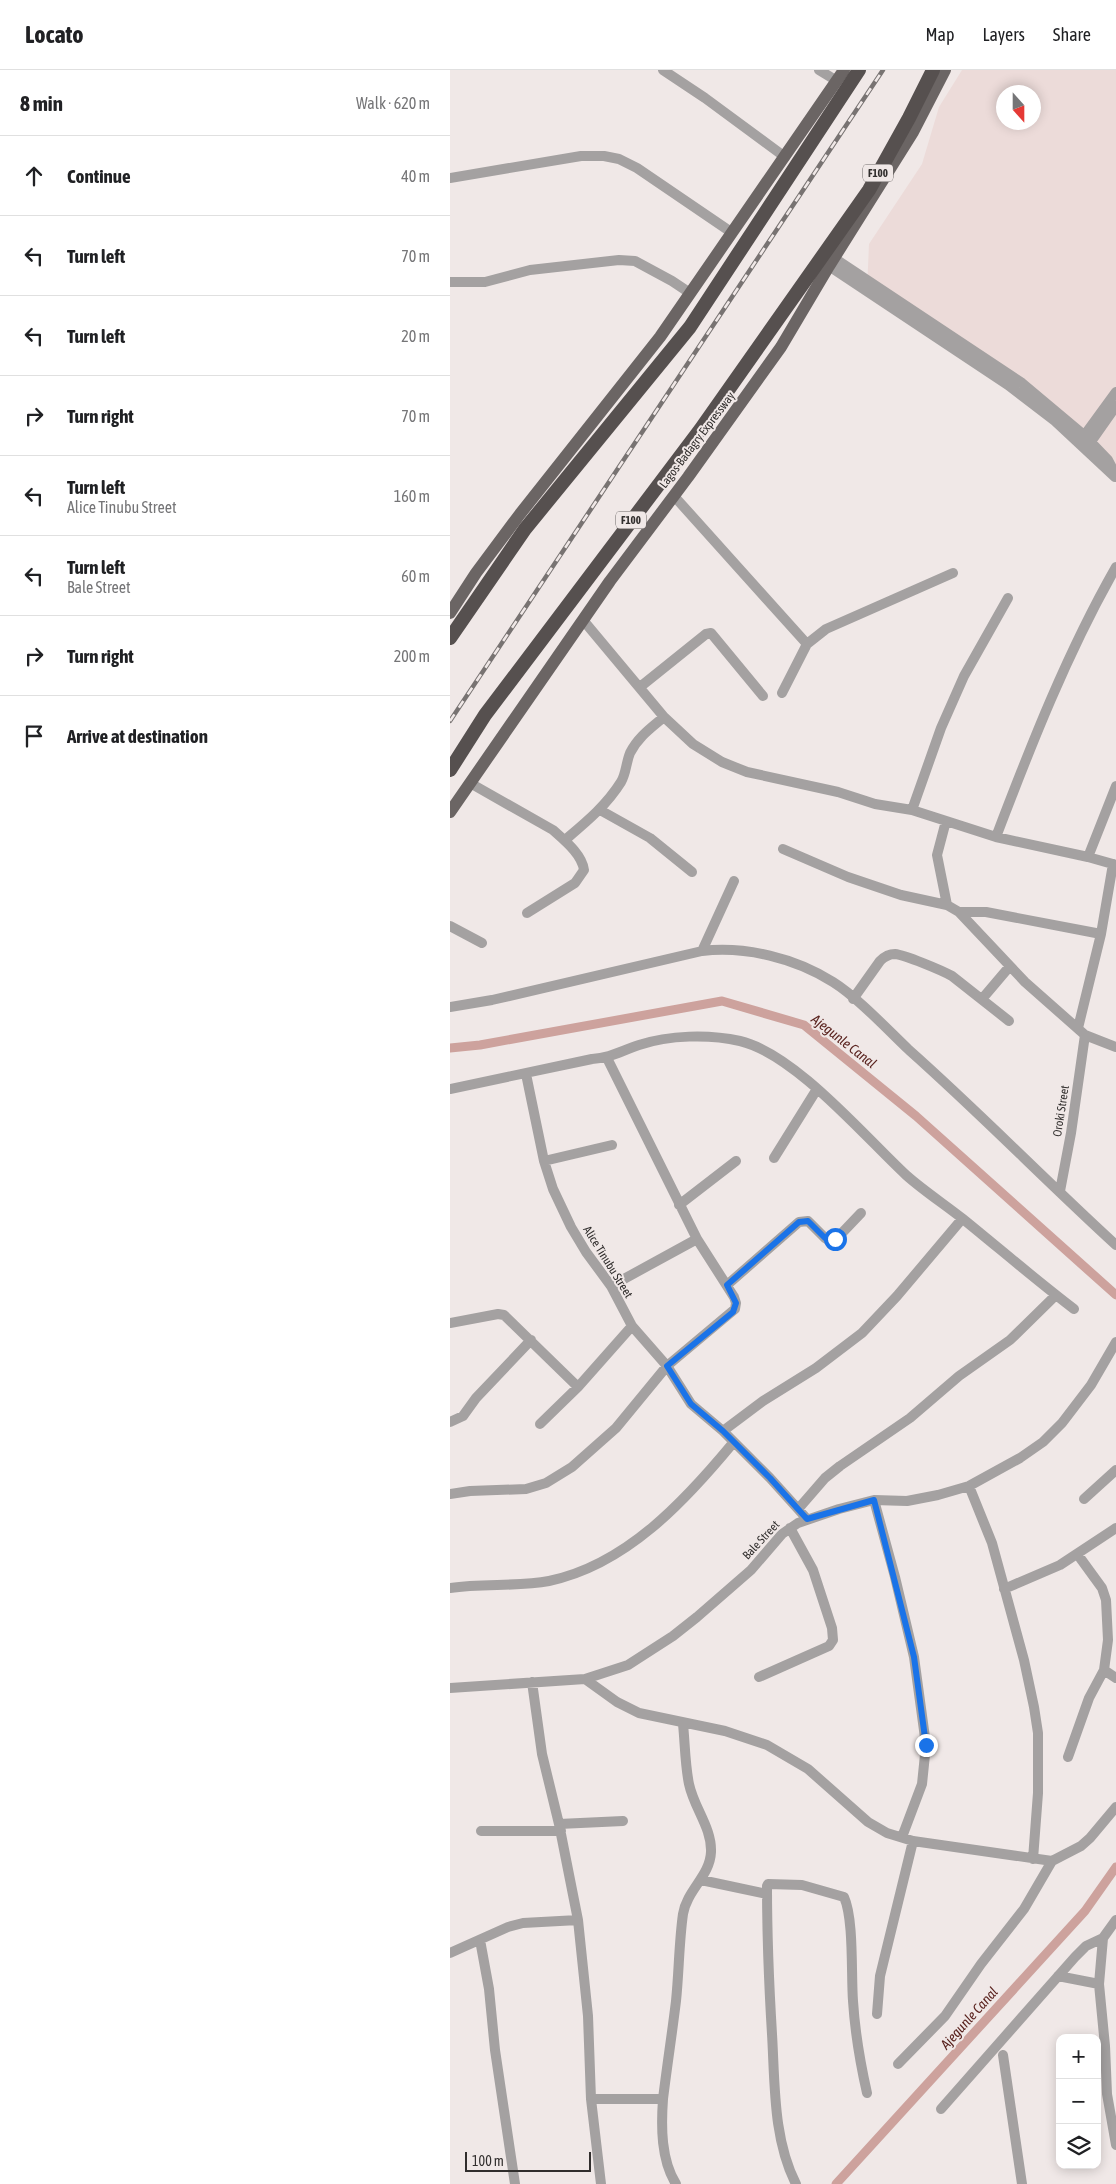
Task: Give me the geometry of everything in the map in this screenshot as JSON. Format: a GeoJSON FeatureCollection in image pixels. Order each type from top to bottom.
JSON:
{"type":"FeatureCollection","features":[{"type":"Feature","properties":{"kind":"highway"},"geometry":{"type":"LineString","coordinates":[[450,638],[525,529],[690,327],[858,70]]}},
{"type":"Feature","properties":{"kind":"highway","name":"Lagos-Badagry Expressway"},"geometry":{"type":"LineString","coordinates":[[450,770],[485,715],[700,430],[869,190],[909,118],[932,70]]}},
{"type":"Feature","properties":{"kind":"main road"},"geometry":{"type":"LineString","coordinates":[[450,613],[476,573],[515,521],[620,389],[690,293],[844,70]]}},
{"type":"Feature","properties":{"kind":"main road","name":"Lagos-Badagry Expressway"},"geometry":{"type":"LineString","coordinates":[[450,812],[583,620],[756,386],[914,132],[945,70]]}},
{"type":"Feature","properties":{"kind":"street"},"geometry":{"type":"LineString","coordinates":[[662,70],[705,98],[785,157]]}},
{"type":"Feature","properties":{"kind":"street"},"geometry":{"type":"LineString","coordinates":[[819,70],[837,81]]}},
{"type":"Feature","properties":{"kind":"street"},"geometry":{"type":"LineString","coordinates":[[450,178],[581,156],[604,156],[637,168],[731,232]]}},
{"type":"Feature","properties":{"kind":"street"},"geometry":{"type":"LineString","coordinates":[[450,282],[485,282],[530,270],[619,260],[635,261],[690,293]]}},
{"type":"Feature","properties":{"kind":"street"},"geometry":{"type":"LineString","coordinates":[[832,262],[1084,440],[1108,460],[1116,476]]}},
{"type":"Feature","properties":{"kind":"street"},"geometry":{"type":"LineString","coordinates":[[1116,392],[1084,440],[1086,452],[1116,476]]}},
{"type":"Feature","properties":{"kind":"street"},"geometry":{"type":"LineString","coordinates":[[1084,440],[1116,406]]}},
{"type":"Feature","properties":{"kind":"street"},"geometry":{"type":"LineString","coordinates":[[674,496],[807,644]]}},
{"type":"Feature","properties":{"kind":"street"},"geometry":{"type":"LineString","coordinates":[[996,837],[1028,752],[1070,657],[1091,612],[1116,567]]}},
{"type":"Feature","properties":{"kind":"street"},"geometry":{"type":"LineString","coordinates":[[782,693],[807,644],[826,629],[953,573]]}},
{"type":"Feature","properties":{"kind":"street"},"geometry":{"type":"LineString","coordinates":[[912,810],[941,728],[964,676],[1008,598]]}},
{"type":"Feature","properties":{"kind":"street"},"geometry":{"type":"LineString","coordinates":[[583,620],[664,717],[700,749],[722,762],[738,769],[776,779],[838,792],[875,804],[912,810],[996,837],[1114,864]]}},
{"type":"Feature","properties":{"kind":"street"},"geometry":{"type":"LineString","coordinates":[[640,687],[711,632],[763,696]]}},
{"type":"Feature","properties":{"kind":"street"},"geometry":{"type":"LineString","coordinates":[[565,840],[600,810],[621,782],[630,754],[642,734],[664,717]]}},
{"type":"Feature","properties":{"kind":"street"},"geometry":{"type":"LineString","coordinates":[[470,783],[541,822],[565,840],[584,864],[582,876],[575,883],[527,913]]}},
{"type":"Feature","properties":{"kind":"street"},"geometry":{"type":"LineString","coordinates":[[1088,857],[1116,786]]}},
{"type":"Feature","properties":{"kind":"street"},"geometry":{"type":"LineString","coordinates":[[600,810],[650,838],[692,872]]}},
{"type":"Feature","properties":{"kind":"street"},"geometry":{"type":"LineString","coordinates":[[946,821],[937,856],[947,905]]}},
{"type":"Feature","properties":{"kind":"street"},"geometry":{"type":"LineString","coordinates":[[783,849],[848,877],[901,895],[947,905],[959,912],[1010,966],[1082,1032],[1116,1047]]}},
{"type":"Feature","properties":{"kind":"street","name":"Oroki Street"},"geometry":{"type":"LineString","coordinates":[[1060,1191],[1071,1133],[1082,1032],[1114,864]]}},
{"type":"Feature","properties":{"kind":"street"},"geometry":{"type":"LineString","coordinates":[[702,951],[734,881]]}},
{"type":"Feature","properties":{"kind":"street"},"geometry":{"type":"LineString","coordinates":[[959,912],[986,912],[1066,929],[1101,934]]}},
{"type":"Feature","properties":{"kind":"street"},"geometry":{"type":"LineString","coordinates":[[450,926],[482,943]]}},
{"type":"Feature","properties":{"kind":"street"},"geometry":{"type":"LineString","coordinates":[[450,1007],[492,1000],[702,951],[722,949],[752,952],[810,970],[833,982],[853,999],[960,1096],[1013,1149],[1060,1191],[1080,1213],[1116,1245]]}},
{"type":"Feature","properties":{"kind":"street"},"geometry":{"type":"LineString","coordinates":[[853,999],[880,961],[884,957],[894,954],[942,971],[1009,1021]]}},
{"type":"Feature","properties":{"kind":"street"},"geometry":{"type":"LineString","coordinates":[[982,999],[1010,966]]}},
{"type":"Feature","properties":{"kind":"street"},"geometry":{"type":"LineString","coordinates":[[450,1090],[592,1059],[607,1058],[640,1044],[668,1039],[706,1037],[739,1041],[772,1056],[816,1089],[906,1175],[1074,1309]]}},
{"type":"Feature","properties":{"kind":"street"},"geometry":{"type":"LineString","coordinates":[[450,1494],[470,1491],[526,1489],[546,1483],[572,1467],[610,1433],[667,1366],[733,1312],[736,1303],[727,1285],[697,1239],[679,1205],[607,1058]]}},
{"type":"Feature","properties":{"kind":"street","name":"Alice Tinubu Street"},"geometry":{"type":"LineString","coordinates":[[526,1074],[544,1161],[554,1189],[571,1226],[586,1252],[611,1286],[632,1326],[667,1366],[691,1404],[723,1431],[799,1508],[807,1519]]}},
{"type":"Feature","properties":{"kind":"street"},"geometry":{"type":"LineString","coordinates":[[774,1158],[816,1089]]}},
{"type":"Feature","properties":{"kind":"street"},"geometry":{"type":"LineString","coordinates":[[544,1161],[612,1145]]}},
{"type":"Feature","properties":{"kind":"street"},"geometry":{"type":"LineString","coordinates":[[679,1205],[736,1161]]}},
{"type":"Feature","properties":{"kind":"street"},"geometry":{"type":"LineString","coordinates":[[727,1285],[799,1222],[808,1221],[830,1241],[841,1234],[861,1213]]}},
{"type":"Feature","properties":{"kind":"street"},"geometry":{"type":"LineString","coordinates":[[723,1431],[763,1401],[816,1368],[862,1332],[897,1296],[962,1218]]}},
{"type":"Feature","properties":{"kind":"street"},"geometry":{"type":"LineString","coordinates":[[611,1286],[697,1239]]}},
{"type":"Feature","properties":{"kind":"street"},"geometry":{"type":"LineString","coordinates":[[799,1508],[825,1478],[910,1418],[959,1376],[1010,1340],[1056,1295]]}},
{"type":"Feature","properties":{"kind":"street"},"geometry":{"type":"LineString","coordinates":[[450,1323],[504,1314],[578,1387]]}},
{"type":"Feature","properties":{"kind":"street"},"geometry":{"type":"LineString","coordinates":[[540,1424],[578,1387],[632,1326]]}},
{"type":"Feature","properties":{"kind":"street"},"geometry":{"type":"LineString","coordinates":[[450,1422],[463,1416],[476,1398],[531,1340]]}},
{"type":"Feature","properties":{"kind":"street","name":"Bale Street"},"geometry":{"type":"LineString","coordinates":[[450,1688],[586,1679],[628,1665],[673,1636],[728,1592],[790,1528],[807,1519],[874,1500],[907,1501],[969,1486],[1020,1458],[1043,1442],[1076,1405],[1115,1346]]}},
{"type":"Feature","properties":{"kind":"street"},"geometry":{"type":"LineString","coordinates":[[450,1588],[548,1581],[596,1565],[667,1516],[733,1443]]}},
{"type":"Feature","properties":{"kind":"street"},"geometry":{"type":"LineString","coordinates":[[1084,1499],[1116,1470]]}},
{"type":"Feature","properties":{"kind":"street"},"geometry":{"type":"LineString","coordinates":[[969,1486],[992,1543],[1024,1660],[1038,1733],[1038,1793],[1032,1859]]}},
{"type":"Feature","properties":{"kind":"street"},"geometry":{"type":"LineString","coordinates":[[874,1500],[914,1657],[926,1745],[922,1784],[902,1837]]}},
{"type":"Feature","properties":{"kind":"street"},"geometry":{"type":"LineString","coordinates":[[759,1677],[829,1646],[834,1640],[832,1628],[813,1570],[790,1528]]}},
{"type":"Feature","properties":{"kind":"street"},"geometry":{"type":"LineString","coordinates":[[1004,1589],[1060,1565],[1116,1528]]}},
{"type":"Feature","properties":{"kind":"street"},"geometry":{"type":"LineString","coordinates":[[1068,1757],[1089,1698],[1104,1670],[1108,1640],[1106,1600],[1102,1588],[1078,1554]]}},
{"type":"Feature","properties":{"kind":"street"},"geometry":{"type":"LineString","coordinates":[[1104,1670],[1116,1678]]}},
{"type":"Feature","properties":{"kind":"street"},"geometry":{"type":"LineString","coordinates":[[586,1679],[617,1702],[639,1713],[683,1724],[725,1730],[767,1745],[808,1769],[868,1822],[886,1833],[913,1841],[1052,1862]]}},
{"type":"Feature","properties":{"kind":"street"},"geometry":{"type":"LineString","coordinates":[[532,1682],[542,1754],[560,1827],[578,1920],[588,2016],[591,2099],[601,2184]]}},
{"type":"Feature","properties":{"kind":"street"},"geometry":{"type":"LineString","coordinates":[[676,2184],[665,2158],[662,2114],[663,2099],[676,2000],[684,1913],[691,1894],[708,1868],[712,1854],[711,1842],[689,1785],[683,1724]]}},
{"type":"Feature","properties":{"kind":"street"},"geometry":{"type":"LineString","coordinates":[[898,2064],[944,2016],[981,1964],[1024,1909],[1052,1862],[1090,1838],[1116,1807]]}},
{"type":"Feature","properties":{"kind":"street"},"geometry":{"type":"LineString","coordinates":[[481,1830],[560,1827],[623,1821]]}},
{"type":"Feature","properties":{"kind":"street"},"geometry":{"type":"LineString","coordinates":[[877,2014],[880,1976],[913,1841]]}},
{"type":"Feature","properties":{"kind":"street"},"geometry":{"type":"LineString","coordinates":[[701,1880],[767,1894]]}},
{"type":"Feature","properties":{"kind":"street"},"geometry":{"type":"LineString","coordinates":[[796,2184],[788,2168],[780,2131],[775,2091],[768,1972],[767,1886],[771,1883],[802,1886],[844,1897],[848,1917],[856,2040],[866,2092]]}},
{"type":"Feature","properties":{"kind":"street"},"geometry":{"type":"LineString","coordinates":[[450,1953],[508,1927],[523,1923],[578,1920]]}},
{"type":"Feature","properties":{"kind":"street"},"geometry":{"type":"LineString","coordinates":[[941,2109],[1082,1950],[1103,1938],[1116,1920]]}},
{"type":"Feature","properties":{"kind":"street"},"geometry":{"type":"LineString","coordinates":[[1103,1938],[1099,1984],[1107,2094],[1116,2145]]}},
{"type":"Feature","properties":{"kind":"street"},"geometry":{"type":"LineString","coordinates":[[480,1940],[489,1989],[495,2050],[515,2184]]}},
{"type":"Feature","properties":{"kind":"street"},"geometry":{"type":"LineString","coordinates":[[1058,1976],[1099,1984]]}},
{"type":"Feature","properties":{"kind":"street"},"geometry":{"type":"LineString","coordinates":[[1003,2055],[1022,2184]]}},
{"type":"Feature","properties":{"kind":"street"},"geometry":{"type":"LineString","coordinates":[[591,2099],[663,2099]]}},
{"type":"Feature","properties":{"kind":"shaded area"},"geometry":{"type":"Polygon","coordinates":[[[962,70],[1116,70],[1116,479],[1081,441],[867,290],[869,244],[922,164],[939,107],[962,70]]]}},
{"type":"Feature","properties":{"kind":"waterway","name":"Ajegunle Canal"},"geometry":{"type":"LineString","coordinates":[[450,1048],[480,1045],[722,1001],[804,1025],[916,1116],[1116,1295]]}},
{"type":"Feature","properties":{"kind":"waterway","name":"Ajegunle Canal"},"geometry":{"type":"LineString","coordinates":[[836,2184],[1085,1911],[1116,1867]]}},
{"type":"Feature","properties":{"kind":"railway"},"geometry":{"type":"LineString","coordinates":[[450,721],[883,70]]}},
{"type":"Feature","properties":{"kind":"route"},"geometry":{"type":"LineString","coordinates":[[835,1239],[830,1241],[825,1238],[808,1221],[799,1222],[727,1285],[736,1303],[733,1312],[667,1366],[691,1404],[723,1431],[799,1508],[807,1519],[874,1500],[914,1657],[926,1745]]}}]}
